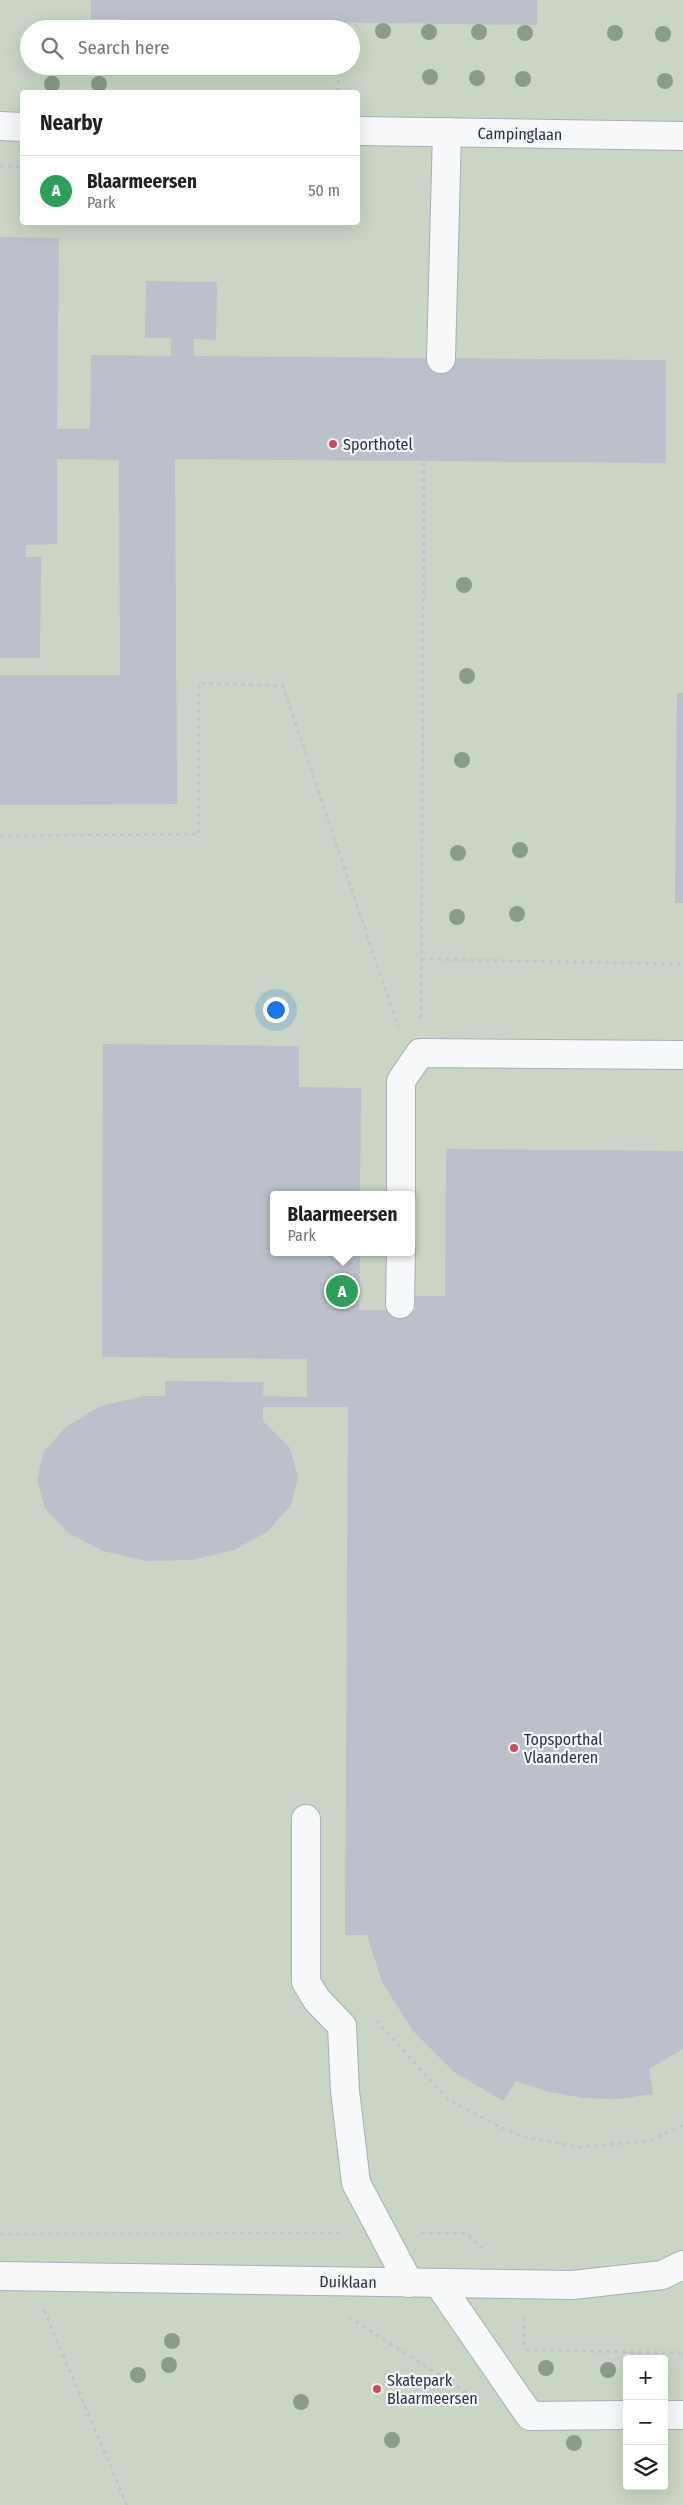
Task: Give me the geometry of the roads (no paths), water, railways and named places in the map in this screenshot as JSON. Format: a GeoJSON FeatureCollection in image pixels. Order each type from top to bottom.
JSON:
{"type":"FeatureCollection","features":[{"type":"Feature","properties":{"kind":"street"},"geometry":{"type":"LineString","coordinates":[[0,126],[20,127]]}},
{"type":"Feature","properties":{"kind":"street","name":"Campinglaan"},"geometry":{"type":"LineString","coordinates":[[360,131],[683,136]]}},
{"type":"Feature","properties":{"kind":"street"},"geometry":{"type":"LineString","coordinates":[[441,359],[446,132]]}},
{"type":"Feature","properties":{"kind":"street"},"geometry":{"type":"LineString","coordinates":[[401,1191],[401,1081],[420,1053],[683,1056]]}},
{"type":"Feature","properties":{"kind":"street"},"geometry":{"type":"LineString","coordinates":[[400,1256],[400,1304]]}},
{"type":"Feature","properties":{"kind":"street"},"geometry":{"type":"LineString","coordinates":[[306,1820],[306,1982],[317,2000],[342,2026],[345,2092],[356,2183],[409,2283]]}},
{"type":"Feature","properties":{"kind":"street","name":"Duiklaan"},"geometry":{"type":"LineString","coordinates":[[0,2276],[573,2285],[662,2275],[683,2266]]}},
{"type":"Feature","properties":{"kind":"street"},"geometry":{"type":"LineString","coordinates":[[439,2284],[530,2416],[623,2415]]}},
{"type":"Feature","properties":{"kind":"street"},"geometry":{"type":"LineString","coordinates":[[668,2415],[683,2415]]}},
{"type":"Feature","properties":{"kind":"place","name":"Sporthotel"},"geometry":{"type":"Point","coordinates":[333,444]}},
{"type":"Feature","properties":{"kind":"place","name":"Blaarmeersen"},"geometry":{"type":"Point","coordinates":[342,1291]}},
{"type":"Feature","properties":{"kind":"place","name":"Topsporthal Vlaanderen"},"geometry":{"type":"Point","coordinates":[514,1748]}},
{"type":"Feature","properties":{"kind":"place","name":"Skatepark Blaarmeersen"},"geometry":{"type":"Point","coordinates":[377,2389]}}]}
